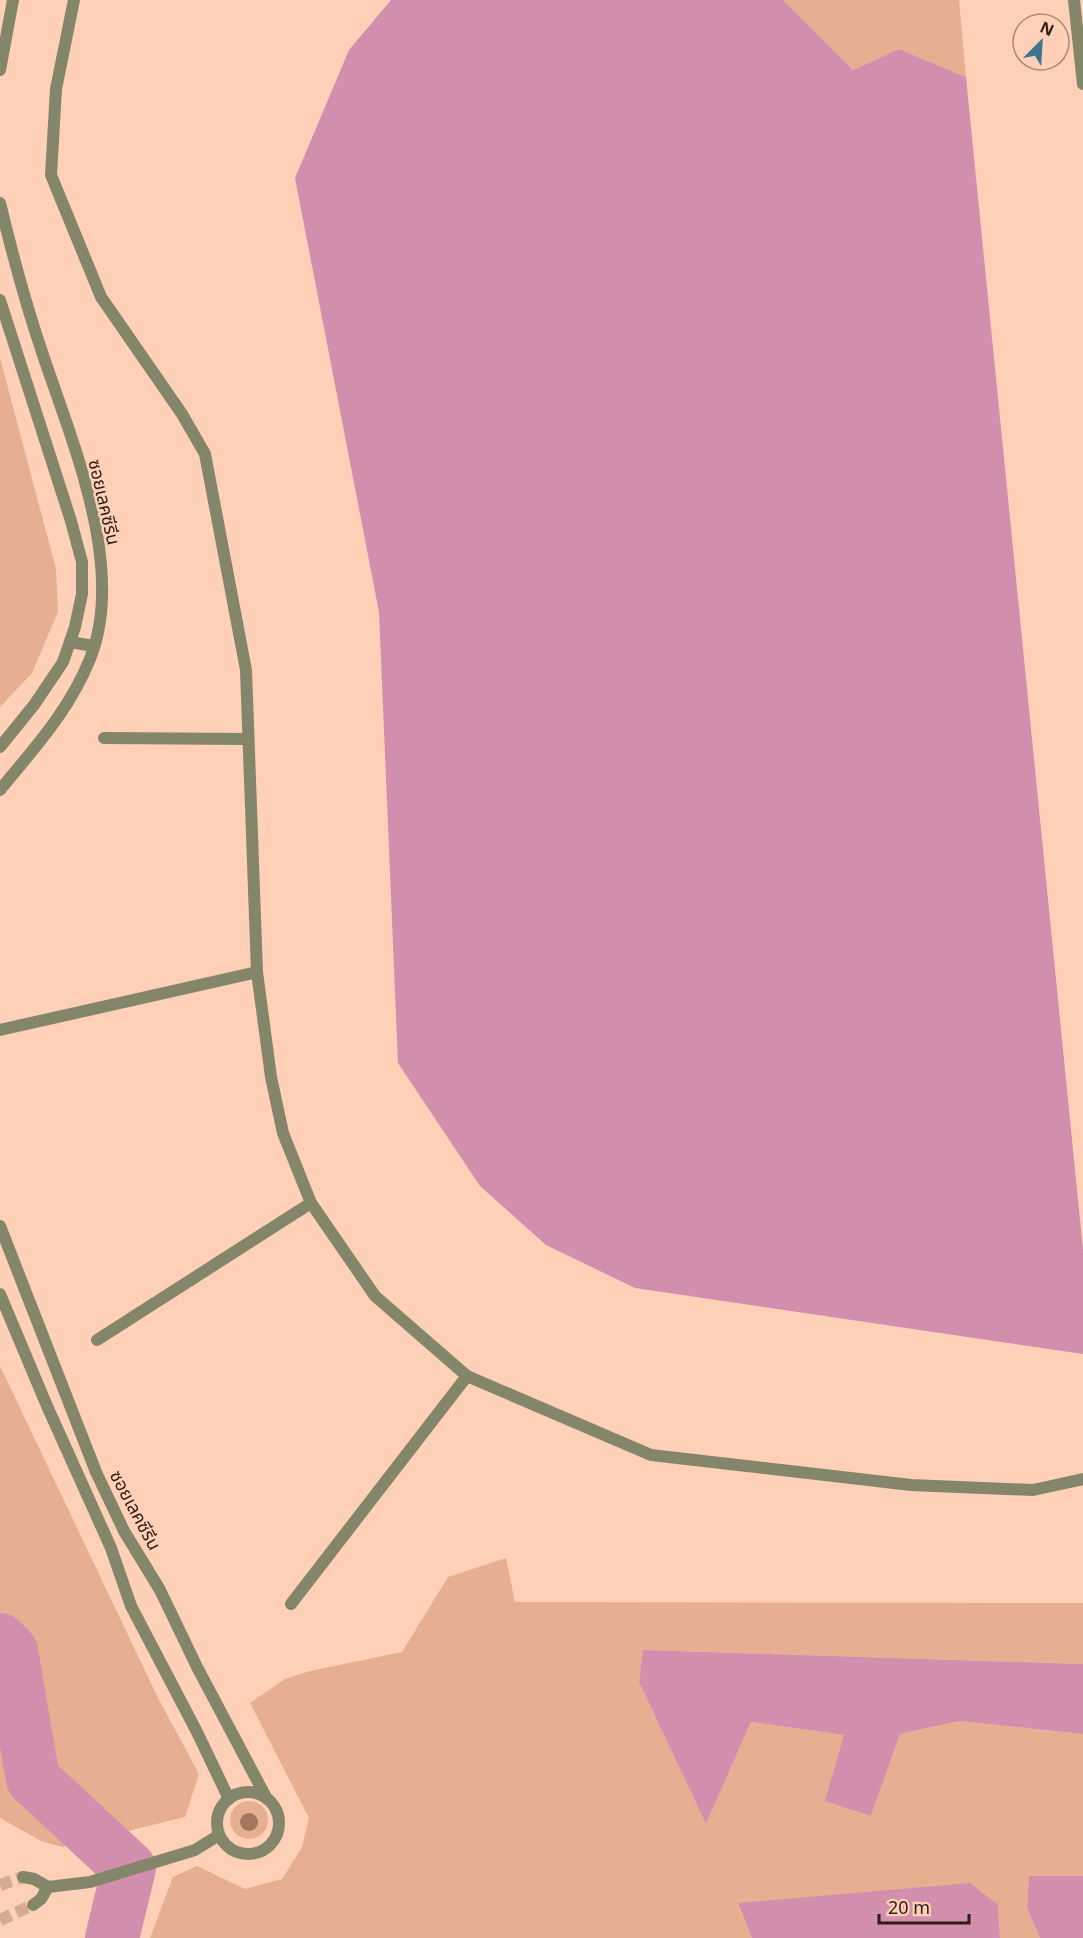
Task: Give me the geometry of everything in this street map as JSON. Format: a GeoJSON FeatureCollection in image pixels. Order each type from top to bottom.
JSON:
{"type":"FeatureCollection","features":[{"type":"Feature","properties":{"kind":"street"},"geometry":{"type":"LineString","coordinates":[[0,70],[13,0]]}},
{"type":"Feature","properties":{"kind":"street"},"geometry":{"type":"LineString","coordinates":[[74,0],[56,89],[51,175],[101,297],[182,414],[205,454],[246,670],[257,972],[271,1077],[283,1133],[311,1203],[375,1296],[467,1376],[651,1455],[911,1485],[1034,1490],[1083,1479]]}},
{"type":"Feature","properties":{"kind":"street"},"geometry":{"type":"LineString","coordinates":[[1074,0],[1083,84]]}},
{"type":"Feature","properties":{"kind":"street","name":"ซอยเลคซีรีน"},"geometry":{"type":"LineString","coordinates":[[0,203],[23,294],[87,489],[98,540],[102,578],[100,620],[90,658],[72,695],[48,734],[0,790]]}},
{"type":"Feature","properties":{"kind":"street","name":"ซอยเลคซีรีน"},"geometry":{"type":"LineString","coordinates":[[0,300],[82,562],[82,594],[63,662],[34,705],[0,747]]}},
{"type":"Feature","properties":{"kind":"street"},"geometry":{"type":"LineString","coordinates":[[70,642],[94,646]]}},
{"type":"Feature","properties":{"kind":"street"},"geometry":{"type":"LineString","coordinates":[[104,738],[248,738]]}},
{"type":"Feature","properties":{"kind":"street"},"geometry":{"type":"LineString","coordinates":[[0,1030],[257,972]]}},
{"type":"Feature","properties":{"kind":"street"},"geometry":{"type":"LineString","coordinates":[[97,1340],[311,1203]]}},
{"type":"Feature","properties":{"kind":"street","name":"ซอยเลคซีรีน"},"geometry":{"type":"LineString","coordinates":[[0,1226],[96,1472],[124,1532],[160,1590],[197,1667],[267,1799]]}},
{"type":"Feature","properties":{"kind":"street","name":"ซอยเลคซีรีน"},"geometry":{"type":"LineString","coordinates":[[0,1294],[111,1548],[131,1606],[197,1732],[229,1799]]}},
{"type":"Feature","properties":{"kind":"street"},"geometry":{"type":"LineString","coordinates":[[291,1604],[467,1376]]}},
{"type":"Feature","properties":{"kind":"street"},"geometry":{"type":"LineString","coordinates":[[244,1792],[260,1795],[273,1804],[279,1818],[278,1833],[270,1846],[256,1853],[242,1854],[228,1847],[219,1835],[217,1819],[219,1811],[229,1799],[244,1792]]}},
{"type":"Feature","properties":{"kind":"street"},"geometry":{"type":"LineString","coordinates":[[23,1877],[33,1879],[48,1887],[90,1882],[195,1850],[219,1835]]}},
{"type":"Feature","properties":{"kind":"street"},"geometry":{"type":"LineString","coordinates":[[33,1905],[41,1899],[48,1887]]}},
{"type":"Feature","properties":{"kind":"shaded area"},"geometry":{"type":"Polygon","coordinates":[[[391,0],[783,0],[853,70],[899,49],[966,77],[1083,1250],[1083,1354],[635,1288],[546,1245],[480,1186],[398,1063],[379,612],[295,178],[349,50],[391,0]]]}},
{"type":"Feature","properties":{"kind":"shaded area"},"geometry":{"type":"Polygon","coordinates":[[[783,0],[959,0],[966,77],[899,49],[853,70],[783,0]]]}},
{"type":"Feature","properties":{"kind":"shaded area"},"geometry":{"type":"Polygon","coordinates":[[[0,358],[56,569],[58,612],[32,673],[0,707],[0,358]]]}},
{"type":"Feature","properties":{"kind":"shaded area"},"geometry":{"type":"Polygon","coordinates":[[[0,1366],[158,1698],[199,1774],[185,1817],[63,1847],[43,1842],[0,1818],[0,1366]]]}},
{"type":"Feature","properties":{"kind":"shaded area"},"geometry":{"type":"Polygon","coordinates":[[[506,1558],[515,1602],[1083,1603],[1083,1664],[644,1650],[639,1682],[706,1824],[751,1722],[844,1735],[871,1816],[900,1734],[959,1721],[1083,1734],[1083,1876],[1029,1876],[1027,1908],[1040,1938],[1000,1938],[998,1905],[738,1904],[752,1938],[150,1938],[173,1877],[197,1866],[245,1889],[282,1879],[302,1847],[309,1818],[250,1703],[285,1679],[310,1671],[402,1652],[448,1577],[506,1558]]]}},
{"type":"Feature","properties":{"kind":"shaded area"},"geometry":{"type":"Polygon","coordinates":[[[643,1650],[1083,1664],[1083,1734],[959,1721],[900,1734],[871,1816],[825,1801],[844,1735],[751,1722],[706,1824],[639,1682],[643,1650]]]}},
{"type":"Feature","properties":{"kind":"shaded area"},"geometry":{"type":"Polygon","coordinates":[[[249,1801],[262,1807],[268,1820],[262,1833],[249,1839],[236,1833],[230,1820],[236,1807],[249,1801]]]}},
{"type":"Feature","properties":{"kind":"shaded area"},"geometry":{"type":"Polygon","coordinates":[[[1029,1876],[1083,1876],[1083,1938],[1040,1938],[1027,1908],[1029,1876]]]}},
{"type":"Feature","properties":{"kind":"shaded area"},"geometry":{"type":"Polygon","coordinates":[[[970,1883],[998,1905],[1000,1938],[752,1938],[738,1903],[970,1883]]]}},
{"type":"Feature","properties":{"kind":"waterway"},"geometry":{"type":"LineString","coordinates":[[0,1640],[11,1651],[33,1779],[129,1868],[112,1938]]}},
{"type":"Feature","properties":{"kind":"tunnel"},"geometry":{"type":"LineString","coordinates":[[0,1885],[23,1877]]}},
{"type":"Feature","properties":{"kind":"tunnel"},"geometry":{"type":"LineString","coordinates":[[0,1920],[33,1905]]}}]}
